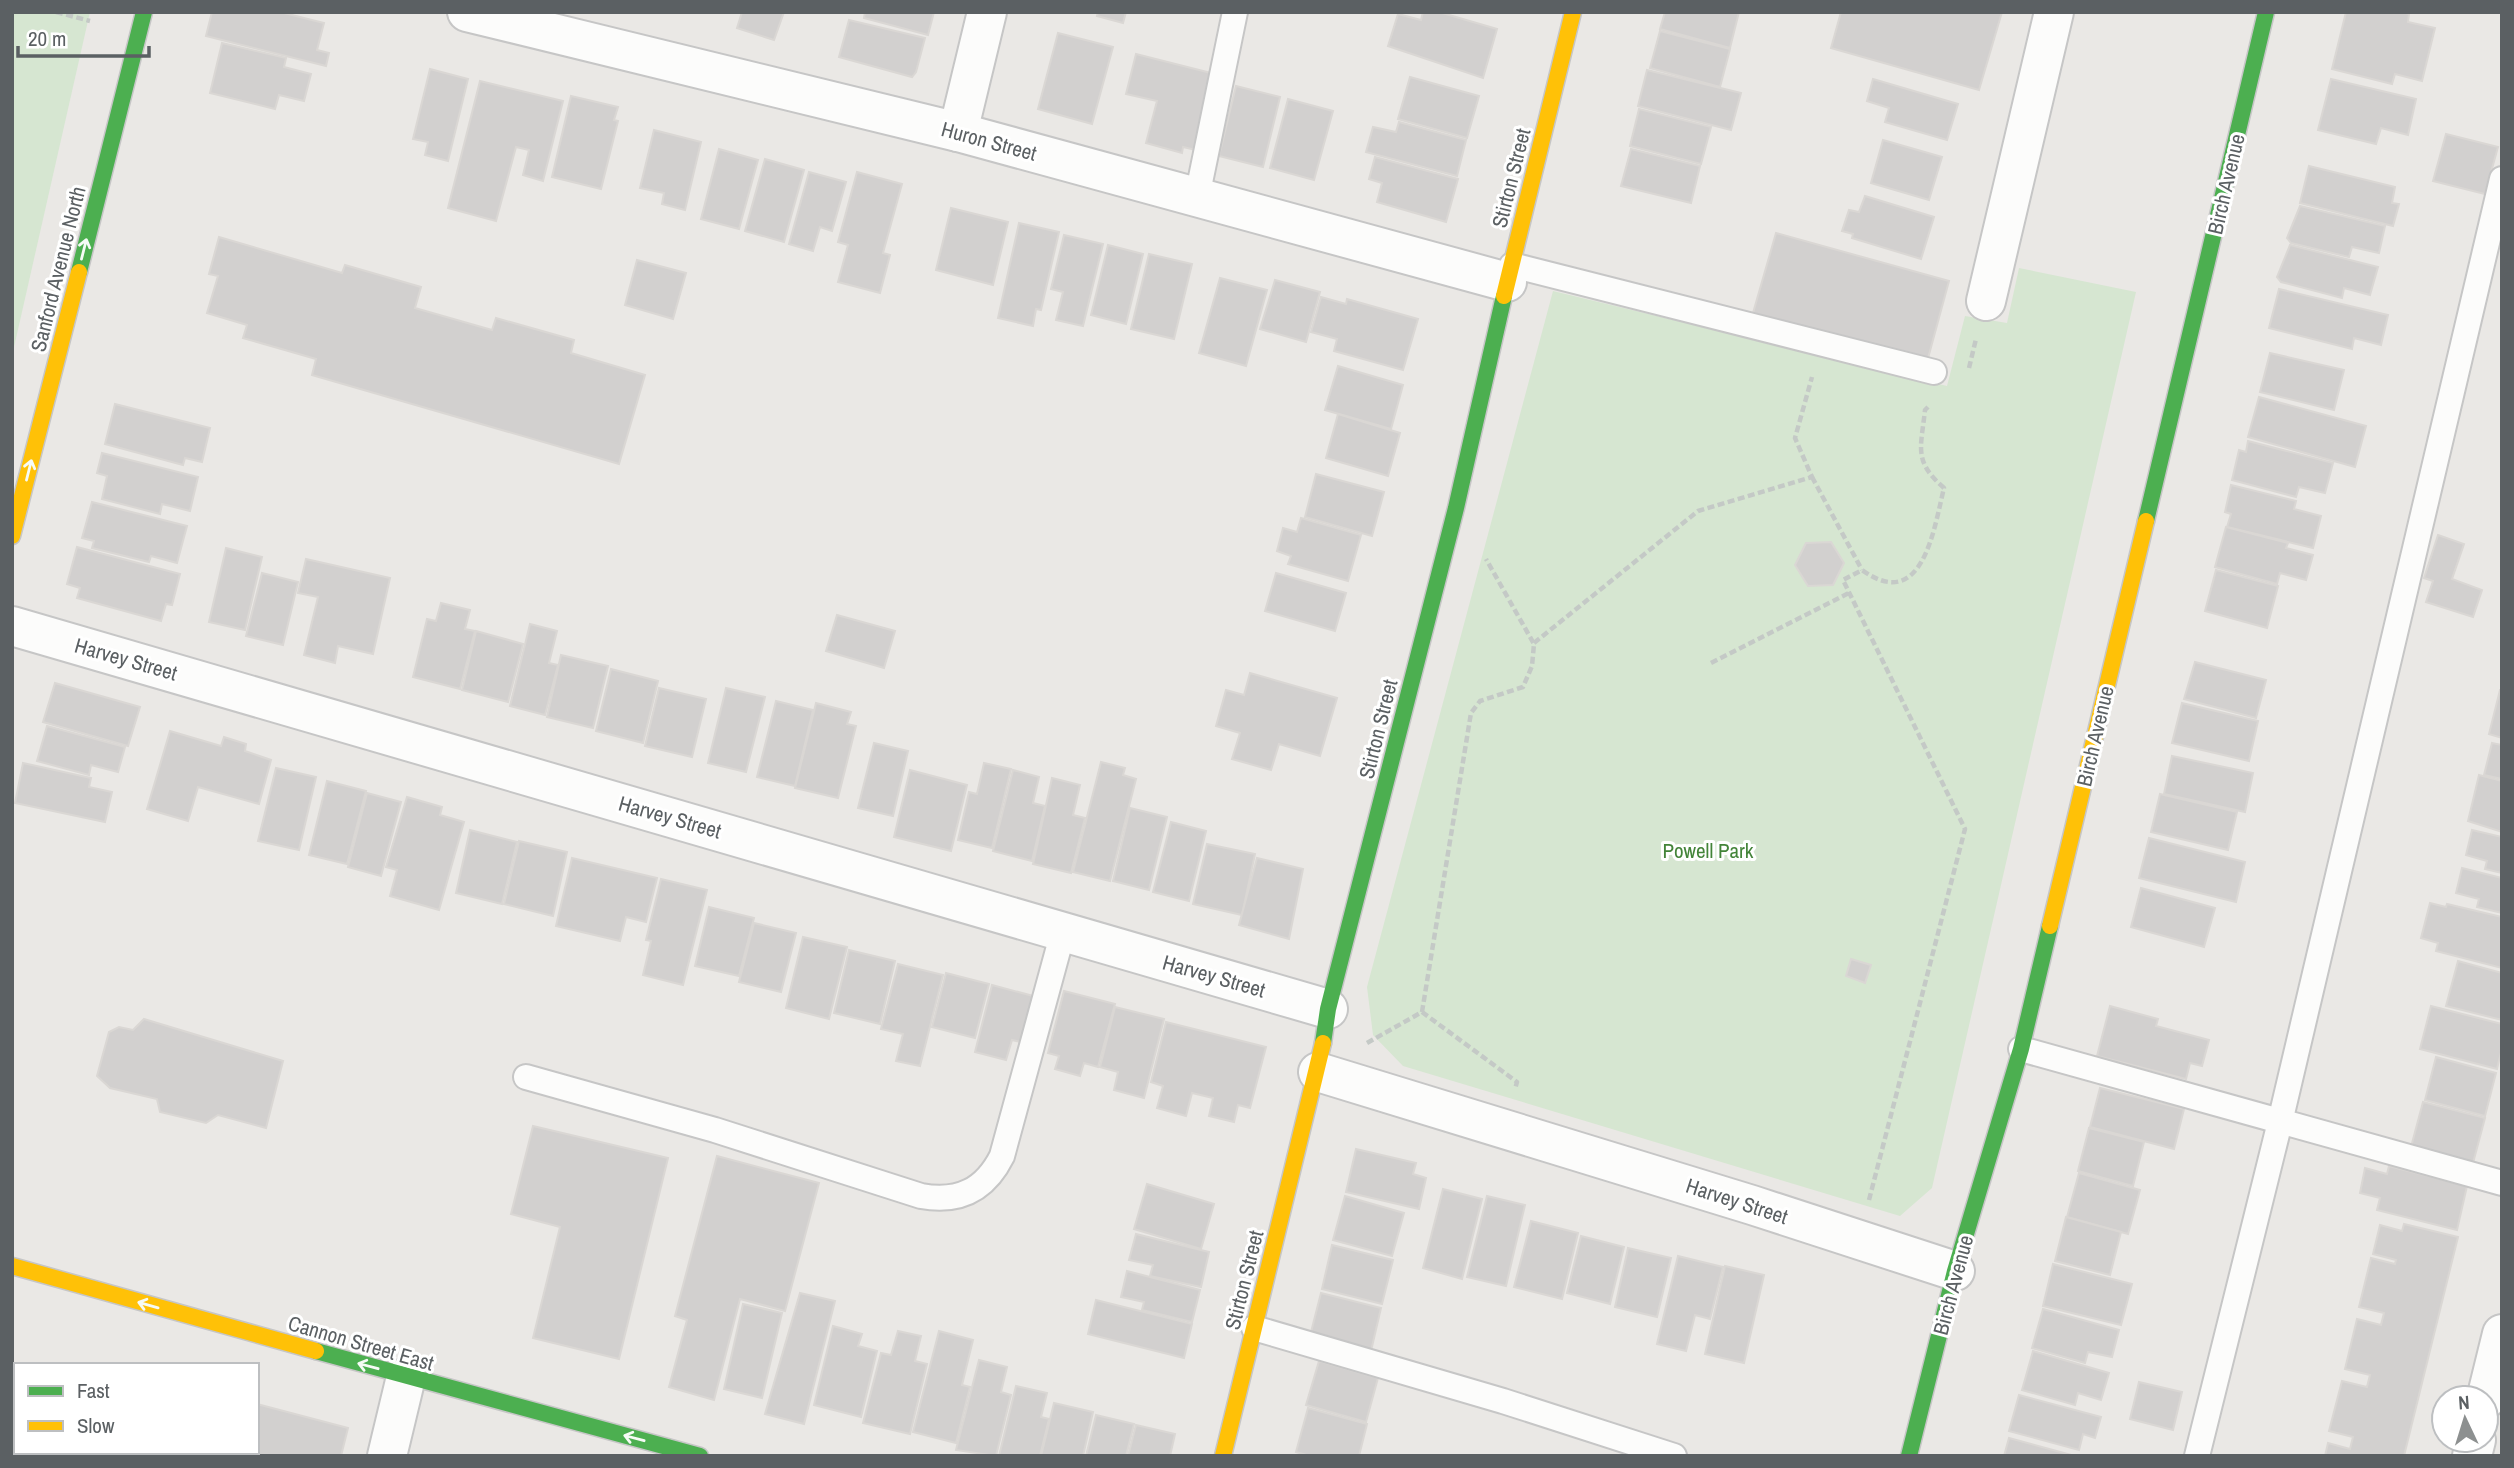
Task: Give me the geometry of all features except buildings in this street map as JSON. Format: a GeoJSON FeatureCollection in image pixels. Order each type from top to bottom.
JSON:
{"type":"FeatureCollection","features":[{"type":"Feature","properties":{"kind":"street","name":"Sanford Avenue North"},"geometry":{"type":"LineString","coordinates":[[12,536],[144,12]]}},
{"type":"Feature","properties":{"kind":"street","name":"Huron Street"},"geometry":{"type":"LineString","coordinates":[[467,12],[958,132],[1197,198],[1509,273]]}},
{"type":"Feature","properties":{"kind":"street"},"geometry":{"type":"LineString","coordinates":[[958,132],[987,12]]}},
{"type":"Feature","properties":{"kind":"street","name":"Stirton Street"},"geometry":{"type":"LineString","coordinates":[[1223,1456],[1318,1072],[1328,1009],[1456,508],[1509,273],[1573,12]]}},
{"type":"Feature","properties":{"kind":"street"},"geometry":{"type":"LineString","coordinates":[[1986,301],[2054,12]]}},
{"type":"Feature","properties":{"kind":"street","name":"Birch Avenue"},"geometry":{"type":"LineString","coordinates":[[1909,1456],[1955,1271],[2021,1049],[2266,12]]}},
{"type":"Feature","properties":{"kind":"street","name":"Harvey Street"},"geometry":{"type":"LineString","coordinates":[[12,625],[1328,1009]]}},
{"type":"Feature","properties":{"kind":"street","name":"Harvey Street"},"geometry":{"type":"LineString","coordinates":[[1318,1072],[1752,1205],[1955,1271]]}},
{"type":"Feature","properties":{"kind":"street","name":"Cannon Street East"},"geometry":{"type":"LineString","coordinates":[[12,1266],[406,1377],[700,1456]]}},
{"type":"Feature","properties":{"kind":"street"},"geometry":{"type":"LineString","coordinates":[[2490,1384],[2502,1334]]}},
{"type":"Feature","properties":{"kind":"street"},"geometry":{"type":"LineString","coordinates":[[387,1456],[406,1377]]}},
{"type":"Feature","properties":{"kind":"lane"},"geometry":{"type":"LineString","coordinates":[[1197,198],[1236,12]]}},
{"type":"Feature","properties":{"kind":"lane"},"geometry":{"type":"LineString","coordinates":[[2197,1456],[2280,1122],[2502,179]]}},
{"type":"Feature","properties":{"kind":"lane"},"geometry":{"type":"LineString","coordinates":[[1509,273],[1821,342],[1934,372]]}},
{"type":"Feature","properties":{"kind":"lane"},"geometry":{"type":"LineString","coordinates":[[526,1077],[715,1130],[921,1196],[941,1200],[961,1197],[979,1188],[993,1174],[1002,1156],[1063,932]]}},
{"type":"Feature","properties":{"kind":"lane"},"geometry":{"type":"LineString","coordinates":[[2021,1049],[2502,1183]]}},
{"type":"Feature","properties":{"kind":"lane"},"geometry":{"type":"LineString","coordinates":[[1254,1328],[1503,1401],[1674,1456]]}},
{"type":"Feature","properties":{"kind":"path"},"geometry":{"type":"LineString","coordinates":[[56,12],[90,21]]}},
{"type":"Feature","properties":{"kind":"path"},"geometry":{"type":"LineString","coordinates":[[1966,378],[1986,301]]}},
{"type":"Feature","properties":{"kind":"path"},"geometry":{"type":"LineString","coordinates":[[1821,342],[1795,438],[1812,477],[1863,570],[1885,581],[1898,581],[1910,576],[1926,556],[1944,488],[1926,472],[1920,451],[1925,410],[1935,402]]}},
{"type":"Feature","properties":{"kind":"path"},"geometry":{"type":"LineString","coordinates":[[1534,643],[1698,511],[1812,477]]}},
{"type":"Feature","properties":{"kind":"path"},"geometry":{"type":"LineString","coordinates":[[1422,1012],[1471,713],[1480,701],[1523,687],[1532,666],[1534,643],[1456,508]]}},
{"type":"Feature","properties":{"kind":"path"},"geometry":{"type":"LineString","coordinates":[[1858,1241],[1965,829],[1843,580],[1863,570]]}},
{"type":"Feature","properties":{"kind":"path"},"geometry":{"type":"LineString","coordinates":[[1711,663],[1849,593]]}},
{"type":"Feature","properties":{"kind":"path"},"geometry":{"type":"LineString","coordinates":[[1318,1072],[1422,1012]]}},
{"type":"Feature","properties":{"kind":"path"},"geometry":{"type":"LineString","coordinates":[[1422,1012],[1517,1082],[1502,1129]]}},
{"type":"Feature","properties":{"kind":"green space"},"geometry":{"type":"Polygon","coordinates":[[[12,12],[90,12],[12,356],[12,12]]]}},
{"type":"Feature","properties":{"kind":"green space","name":"Powell Park"},"geometry":{"type":"Polygon","coordinates":[[[2019,268],[2136,292],[1932,1188],[1900,1216],[1403,1066],[1373,1035],[1367,987],[1553,291],[1947,386],[1965,316],[2007,323],[2019,268]]]}},
{"type":"Feature","properties":{"kind":"traffic: fast"},"geometry":{"type":"LineString","coordinates":[[79,272],[144,12]]}},
{"type":"Feature","properties":{"kind":"traffic: fast"},"geometry":{"type":"LineString","coordinates":[[2146,521],[2266,12]]}},
{"type":"Feature","properties":{"kind":"traffic: fast"},"geometry":{"type":"LineString","coordinates":[[1323,1043],[1328,1009],[1456,508],[1504,296]]}},
{"type":"Feature","properties":{"kind":"traffic: fast"},"geometry":{"type":"LineString","coordinates":[[1909,1456],[1955,1271],[2021,1049],[2050,926]]}},
{"type":"Feature","properties":{"kind":"traffic: fast"},"geometry":{"type":"LineString","coordinates":[[316,1351],[700,1456]]}},
{"type":"Feature","properties":{"kind":"traffic: slow"},"geometry":{"type":"LineString","coordinates":[[1504,296],[1573,12]]}},
{"type":"Feature","properties":{"kind":"traffic: slow"},"geometry":{"type":"LineString","coordinates":[[12,536],[79,272]]}},
{"type":"Feature","properties":{"kind":"traffic: slow"},"geometry":{"type":"LineString","coordinates":[[2050,926],[2146,521]]}},
{"type":"Feature","properties":{"kind":"traffic: slow"},"geometry":{"type":"LineString","coordinates":[[1223,1456],[1323,1043]]}},
{"type":"Feature","properties":{"kind":"traffic: slow"},"geometry":{"type":"LineString","coordinates":[[12,1266],[316,1351]]}}]}
